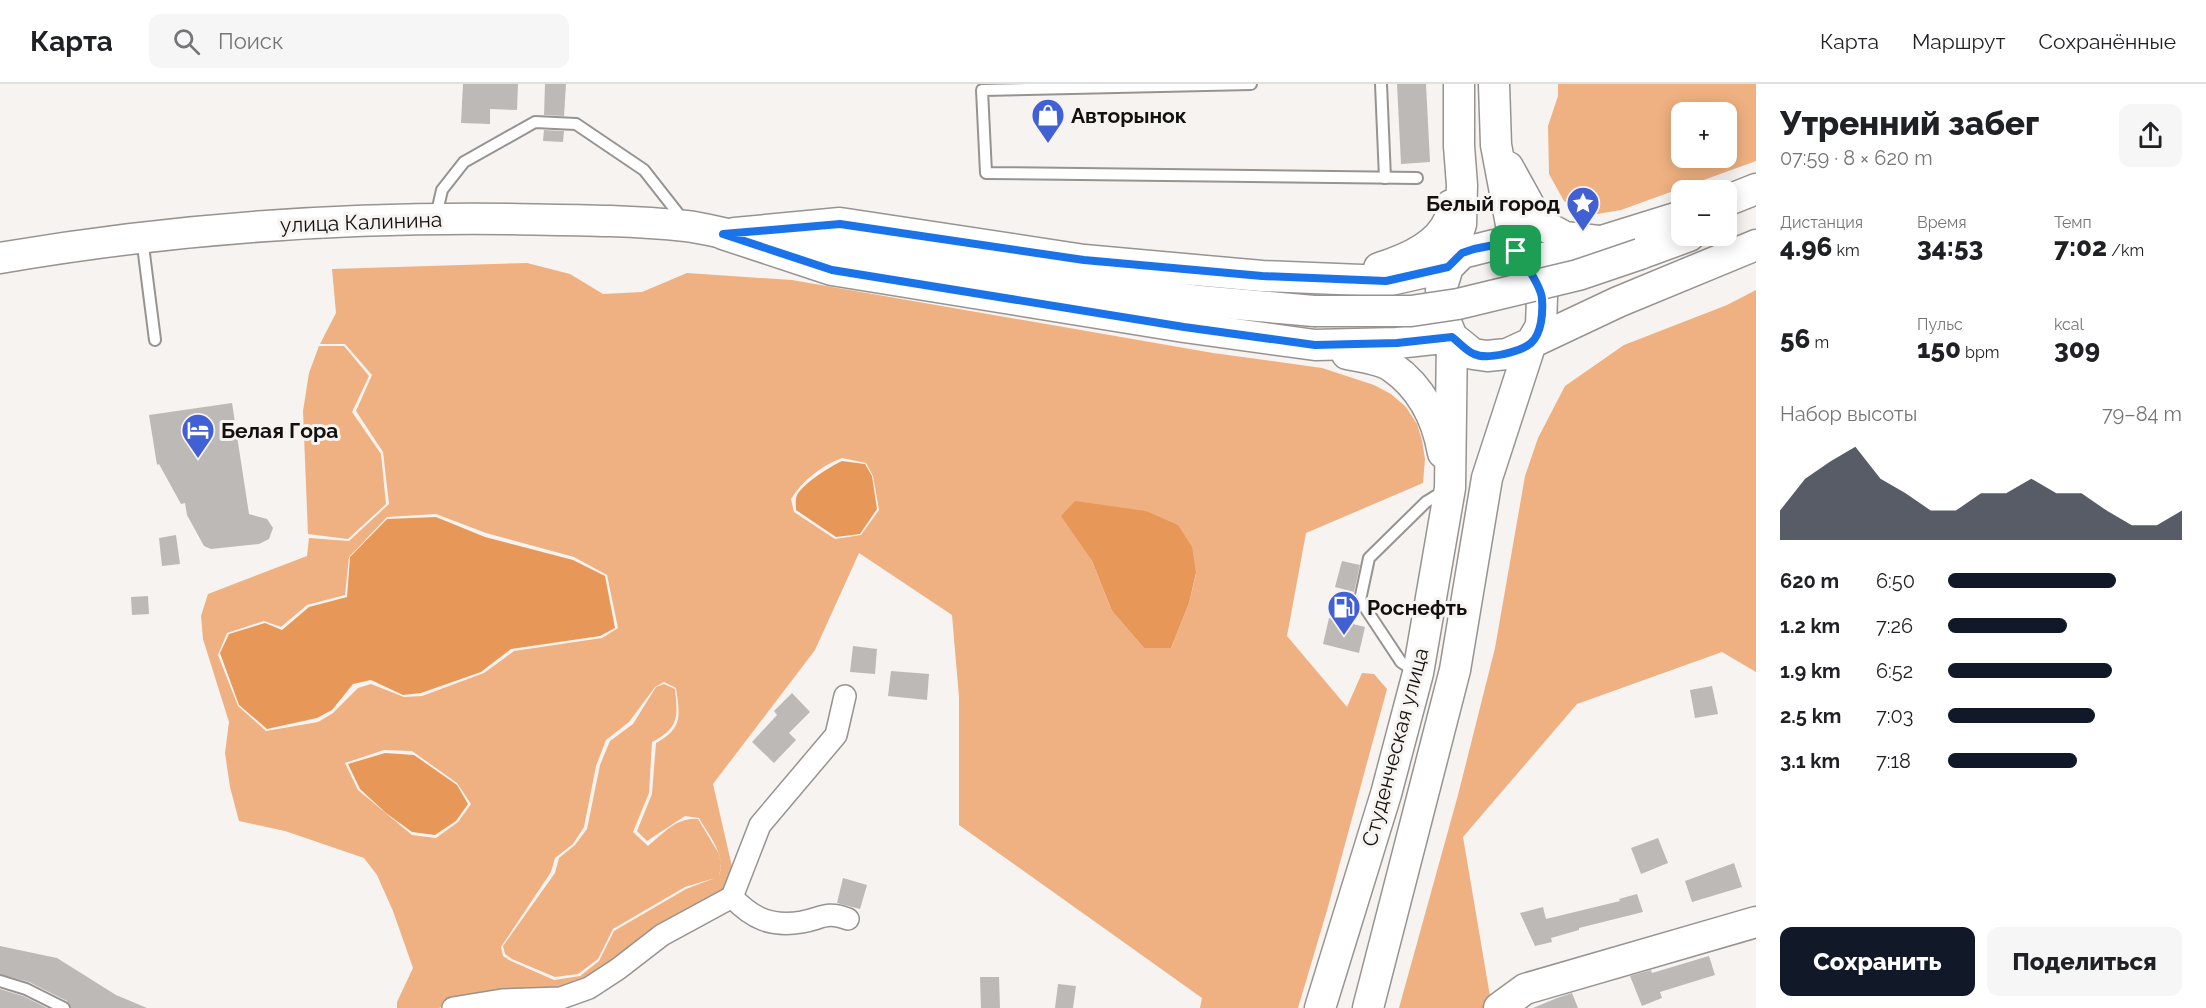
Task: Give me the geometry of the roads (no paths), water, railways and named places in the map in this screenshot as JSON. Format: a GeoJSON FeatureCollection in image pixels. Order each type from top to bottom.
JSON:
{"type":"FeatureCollection","features":[{"type":"Feature","properties":{"kind":"main road"},"geometry":{"type":"LineString","coordinates":[[1459,84],[1461,224],[1441,290],[1445,320],[1452,337],[1473,354],[1487,356],[1507,354],[1618,302],[1756,245]]}},
{"type":"Feature","properties":{"kind":"main road"},"geometry":{"type":"LineString","coordinates":[[1494,84],[1496,145],[1516,251],[1542,297],[1541,326],[1531,343]]}},
{"type":"Feature","properties":{"kind":"main road"},"geometry":{"type":"LineString","coordinates":[[1496,145],[1539,223],[1564,237],[1604,241]]}},
{"type":"Feature","properties":{"kind":"main road"},"geometry":{"type":"LineString","coordinates":[[1262,276],[1374,269],[1407,259],[1434,240],[1449,220],[1459,146]]}},
{"type":"Feature","properties":{"kind":"main road"},"geometry":{"type":"LineString","coordinates":[[1737,197],[1756,189]]}},
{"type":"Feature","properties":{"kind":"main road"},"geometry":{"type":"LineString","coordinates":[[1737,218],[1756,211]]}},
{"type":"Feature","properties":{"kind":"main road","name":"улица Калинина"},"geometry":{"type":"LineString","coordinates":[[0,258],[54,248],[303,223],[435,219],[601,221],[688,226],[723,234]]}},
{"type":"Feature","properties":{"kind":"main road"},"geometry":{"type":"LineString","coordinates":[[723,234],[840,224],[1084,260],[1262,276],[1386,281],[1448,267],[1462,253],[1474,249],[1494,245],[1533,258],[1547,258],[1671,220]]}},
{"type":"Feature","properties":{"kind":"main road"},"geometry":{"type":"LineString","coordinates":[[723,234],[1200,301],[1314,311],[1411,311],[1458,304],[1578,275],[1671,243]]}},
{"type":"Feature","properties":{"kind":"main road"},"geometry":{"type":"LineString","coordinates":[[723,234],[832,270],[1184,327],[1315,345],[1390,365],[1427,404],[1440,436],[1450,488]]}},
{"type":"Feature","properties":{"kind":"main road"},"geometry":{"type":"LineString","coordinates":[[1315,345],[1397,343],[1452,337]]}},
{"type":"Feature","properties":{"kind":"main road","name":"Студенческая улица"},"geometry":{"type":"LineString","coordinates":[[1320,1008],[1386,794],[1418,673],[1450,488],[1452,337]]}},
{"type":"Feature","properties":{"kind":"main road","name":"Студенческая улица"},"geometry":{"type":"LineString","coordinates":[[1368,1008],[1455,670],[1487,478],[1531,343]]}},
{"type":"Feature","properties":{"kind":"main road"},"geometry":{"type":"LineString","coordinates":[[1499,1008],[1525,988],[1756,922]]}},
{"type":"Feature","properties":{"kind":"street"},"geometry":{"type":"LineString","coordinates":[[453,1008],[502,1000],[561,998],[589,987],[618,969],[662,935],[732,897],[760,825],[836,735],[844,696]]}},
{"type":"Feature","properties":{"kind":"street"},"geometry":{"type":"LineString","coordinates":[[732,897],[746,912],[773,924],[802,922],[833,914],[848,919]]}},
{"type":"Feature","properties":{"kind":"lane"},"geometry":{"type":"LineString","coordinates":[[1251,84],[982,90],[986,173],[1417,178]]}},
{"type":"Feature","properties":{"kind":"lane"},"geometry":{"type":"LineString","coordinates":[[1381,84],[1385,178]]}},
{"type":"Feature","properties":{"kind":"lane"},"geometry":{"type":"LineString","coordinates":[[435,219],[442,190],[464,162],[535,122],[576,124],[644,170],[688,226]]}},
{"type":"Feature","properties":{"kind":"lane"},"geometry":{"type":"LineString","coordinates":[[142,238],[155,340]]}},
{"type":"Feature","properties":{"kind":"lane"},"geometry":{"type":"LineString","coordinates":[[1418,673],[1401,662],[1360,600],[1370,558],[1426,502],[1450,488]]}},
{"type":"Feature","properties":{"kind":"lane"},"geometry":{"type":"LineString","coordinates":[[0,981],[26,989],[64,1008]]}},
{"type":"Feature","properties":{"kind":"place","name":"Авторынок"},"geometry":{"type":"Point","coordinates":[1048,144]}},
{"type":"Feature","properties":{"kind":"place","name":"Белый город"},"geometry":{"type":"Point","coordinates":[1583,232]}},
{"type":"Feature","properties":{"kind":"place","name":"Белая Гора"},"geometry":{"type":"Point","coordinates":[198,459]}},
{"type":"Feature","properties":{"kind":"place","name":"Роснефть"},"geometry":{"type":"Point","coordinates":[1344,636]}}]}
